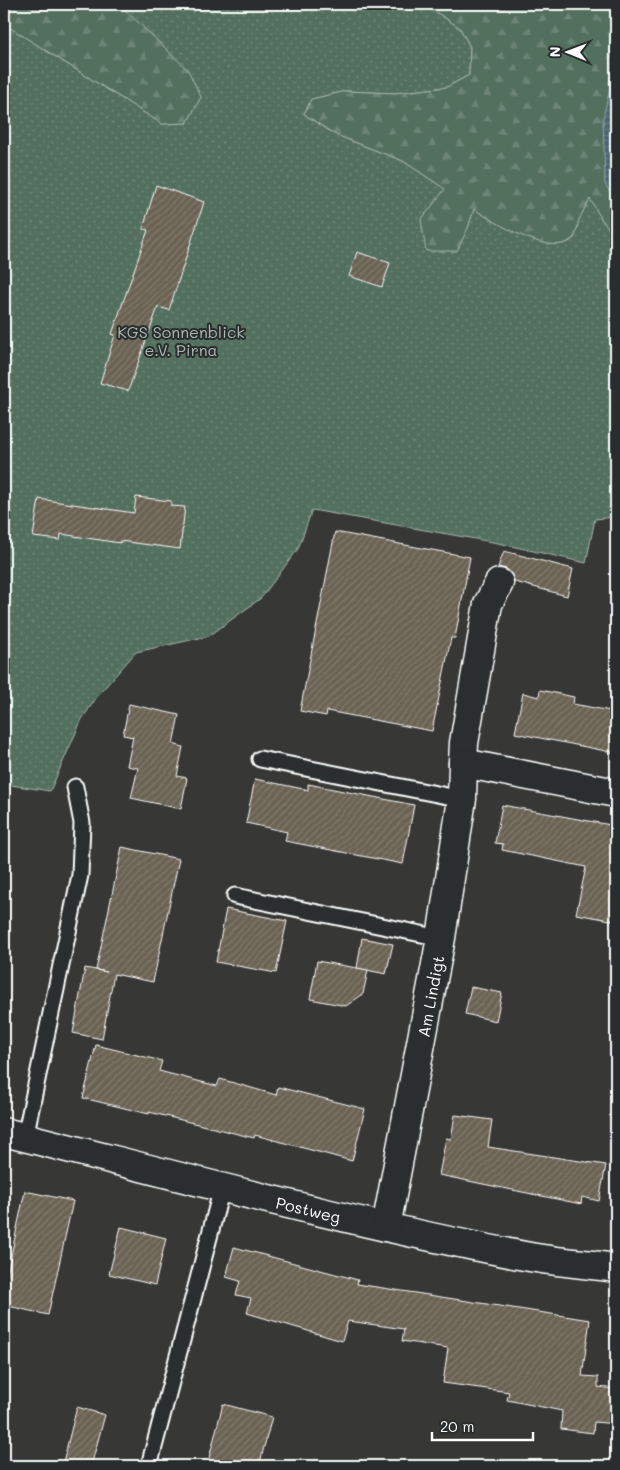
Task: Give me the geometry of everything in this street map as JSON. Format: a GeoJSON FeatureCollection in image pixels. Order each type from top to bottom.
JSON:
{"type":"FeatureCollection","features":[{"type":"Feature","properties":{"kind":"street","name":"Am Lindigt"},"geometry":{"type":"LineString","coordinates":[[386,1227],[442,938],[462,799],[464,743],[488,604],[499,583]]}},
{"type":"Feature","properties":{"kind":"street"},"geometry":{"type":"LineString","coordinates":[[463,763],[616,793]]}},
{"type":"Feature","properties":{"kind":"street","name":"Postweg"},"geometry":{"type":"LineString","coordinates":[[14,1134],[222,1188],[386,1227],[531,1257],[616,1268]]}},
{"type":"Feature","properties":{"kind":"lane"},"geometry":{"type":"LineString","coordinates":[[260,759],[462,799]]}},
{"type":"Feature","properties":{"kind":"lane"},"geometry":{"type":"LineString","coordinates":[[14,1134],[80,875],[82,823],[75,787]]}},
{"type":"Feature","properties":{"kind":"lane"},"geometry":{"type":"LineString","coordinates":[[235,896],[442,938]]}},
{"type":"Feature","properties":{"kind":"lane"},"geometry":{"type":"LineString","coordinates":[[149,1466],[222,1188]]}},
{"type":"Feature","properties":{"kind":"green space"},"geometry":{"type":"Polygon","coordinates":[[[4,4],[119,4],[188,70],[201,97],[187,123],[162,124],[4,24],[4,4]]]}},
{"type":"Feature","properties":{"kind":"green space","name":"KGS Sonnenblick e.V. Pirna"},"geometry":{"type":"Polygon","coordinates":[[[119,4],[424,4],[460,28],[470,47],[469,75],[447,87],[395,93],[346,91],[312,99],[304,114],[334,134],[403,161],[446,189],[421,220],[468,228],[474,209],[523,236],[552,244],[565,244],[574,238],[579,219],[590,198],[602,220],[616,236],[616,517],[595,519],[586,563],[498,543],[312,510],[298,549],[261,598],[209,636],[136,652],[99,694],[82,719],[50,791],[4,784],[4,24],[162,124],[187,123],[201,97],[119,4]]]}},
{"type":"Feature","properties":{"kind":"green space"},"geometry":{"type":"Polygon","coordinates":[[[424,4],[601,4],[609,10],[616,22],[616,76],[611,84],[605,183],[616,201],[616,236],[602,220],[590,199],[579,220],[573,238],[564,244],[538,242],[495,222],[474,209],[468,228],[457,251],[426,251],[421,220],[445,189],[403,161],[334,134],[304,114],[311,99],[346,91],[395,93],[447,87],[469,75],[470,47],[460,28],[424,4]]]}},
{"type":"Feature","properties":{"kind":"water"},"geometry":{"type":"Polygon","coordinates":[[[601,4],[616,4],[616,22],[609,10],[601,4]]]}},
{"type":"Feature","properties":{"kind":"water"},"geometry":{"type":"Polygon","coordinates":[[[616,76],[616,201],[605,184],[603,118],[611,84],[616,76]]]}},
{"type":"Feature","properties":{"kind":"building"},"geometry":{"type":"Polygon","coordinates":[[[156,185],[204,202],[169,310],[158,307],[128,391],[100,383],[115,335],[112,334],[148,230],[143,229],[156,185]]]}},
{"type":"Feature","properties":{"kind":"building"},"geometry":{"type":"Polygon","coordinates":[[[357,252],[390,263],[382,287],[349,276],[357,252]]]}},
{"type":"Feature","properties":{"kind":"building"},"geometry":{"type":"Polygon","coordinates":[[[136,497],[171,501],[171,506],[185,507],[180,549],[120,541],[120,543],[61,534],[60,540],[33,537],[39,499],[134,513],[136,497]]]}},
{"type":"Feature","properties":{"kind":"building"},"geometry":{"type":"Polygon","coordinates":[[[335,532],[470,557],[455,638],[451,638],[432,731],[327,711],[326,716],[300,711],[335,532]]]}},
{"type":"Feature","properties":{"kind":"building"},"geometry":{"type":"Polygon","coordinates":[[[504,551],[573,569],[567,596],[515,582],[507,569],[498,567],[504,551]]]}},
{"type":"Feature","properties":{"kind":"building"},"geometry":{"type":"Polygon","coordinates":[[[540,690],[574,697],[573,704],[616,712],[616,753],[515,733],[523,693],[539,697],[540,690]]]}},
{"type":"Feature","properties":{"kind":"building"},"geometry":{"type":"Polygon","coordinates":[[[129,704],[179,715],[173,744],[183,747],[177,776],[187,778],[181,809],[131,798],[138,768],[127,766],[133,737],[123,735],[129,704]]]}},
{"type":"Feature","properties":{"kind":"building"},"geometry":{"type":"Polygon","coordinates":[[[255,779],[308,790],[308,784],[414,805],[403,864],[285,841],[287,832],[246,823],[255,779]]]}},
{"type":"Feature","properties":{"kind":"building"},"geometry":{"type":"Polygon","coordinates":[[[502,805],[616,826],[616,921],[576,914],[586,867],[502,850],[503,844],[495,843],[502,805]]]}},
{"type":"Feature","properties":{"kind":"building"},"geometry":{"type":"Polygon","coordinates":[[[122,847],[179,859],[153,982],[114,974],[102,1039],[73,1033],[85,968],[96,970],[122,847]]]}},
{"type":"Feature","properties":{"kind":"building"},"geometry":{"type":"Polygon","coordinates":[[[226,909],[287,921],[276,973],[216,962],[226,909]]]}},
{"type":"Feature","properties":{"kind":"building"},"geometry":{"type":"Polygon","coordinates":[[[362,938],[393,944],[386,974],[357,968],[362,938]]]}},
{"type":"Feature","properties":{"kind":"building"},"geometry":{"type":"Polygon","coordinates":[[[317,961],[368,970],[363,994],[346,1006],[310,999],[317,961]]]}},
{"type":"Feature","properties":{"kind":"building"},"geometry":{"type":"Polygon","coordinates":[[[471,987],[502,993],[496,1021],[465,1014],[471,987]]]}},
{"type":"Feature","properties":{"kind":"building"},"geometry":{"type":"Polygon","coordinates":[[[96,1045],[162,1061],[159,1071],[217,1086],[220,1079],[276,1095],[278,1087],[365,1109],[352,1161],[255,1135],[254,1138],[83,1098],[96,1045]]]}},
{"type":"Feature","properties":{"kind":"building"},"geometry":{"type":"Polygon","coordinates":[[[455,1115],[492,1120],[488,1147],[606,1165],[599,1201],[582,1197],[581,1204],[439,1175],[446,1138],[451,1139],[455,1115]]]}},
{"type":"Feature","properties":{"kind":"building"},"geometry":{"type":"Polygon","coordinates":[[[25,1191],[73,1201],[48,1315],[4,1305],[4,1288],[25,1191]]]}},
{"type":"Feature","properties":{"kind":"building"},"geometry":{"type":"Polygon","coordinates":[[[121,1227],[166,1238],[155,1285],[109,1274],[121,1227]]]}},
{"type":"Feature","properties":{"kind":"building"},"geometry":{"type":"Polygon","coordinates":[[[234,1247],[358,1280],[357,1284],[590,1320],[582,1376],[598,1377],[598,1387],[616,1389],[616,1424],[594,1422],[593,1433],[561,1429],[562,1411],[507,1400],[509,1392],[443,1383],[448,1348],[402,1341],[404,1329],[348,1321],[342,1341],[247,1313],[251,1298],[236,1295],[240,1281],[226,1277],[234,1247]]]}},
{"type":"Feature","properties":{"kind":"building"},"geometry":{"type":"Polygon","coordinates":[[[223,1404],[272,1417],[259,1466],[207,1466],[223,1404]]]}},
{"type":"Feature","properties":{"kind":"building"},"geometry":{"type":"Polygon","coordinates":[[[77,1407],[105,1415],[91,1466],[62,1466],[77,1407]]]}}]}
